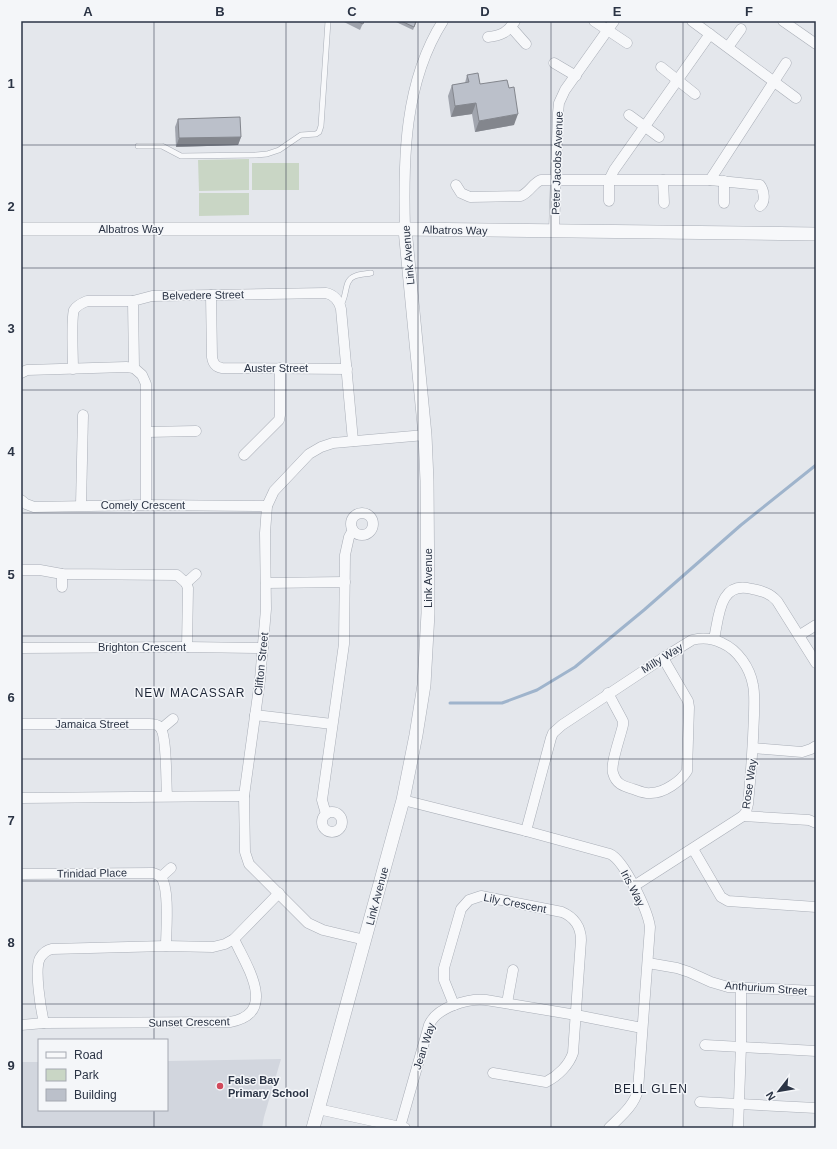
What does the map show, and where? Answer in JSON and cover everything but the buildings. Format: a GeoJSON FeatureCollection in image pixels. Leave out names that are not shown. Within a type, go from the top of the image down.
{"type":"FeatureCollection","features":[{"type":"Feature","properties":{"kind":"street","name":"Link Avenue"},"geometry":{"type":"LineString","coordinates":[[313,1128],[403,800],[422,699],[428,613],[427,481],[425,435],[405,229],[404,185],[407,134],[411,108],[424,61],[443,21]]}},
{"type":"Feature","properties":{"kind":"street"},"geometry":{"type":"LineString","coordinates":[[594,21],[627,43]]}},
{"type":"Feature","properties":{"kind":"street","name":"Peter Jacobs Avenue"},"geometry":{"type":"LineString","coordinates":[[554,231],[558,113],[562,96],[614,21]]}},
{"type":"Feature","properties":{"kind":"street"},"geometry":{"type":"LineString","coordinates":[[692,21],[796,98]]}},
{"type":"Feature","properties":{"kind":"street"},"geometry":{"type":"LineString","coordinates":[[783,21],[816,44]]}},
{"type":"Feature","properties":{"kind":"street"},"geometry":{"type":"LineString","coordinates":[[488,37],[505,33],[513,24],[526,44]]}},
{"type":"Feature","properties":{"kind":"street"},"geometry":{"type":"LineString","coordinates":[[728,47],[741,29]]}},
{"type":"Feature","properties":{"kind":"street"},"geometry":{"type":"LineString","coordinates":[[609,201],[609,180],[617,165],[710,34]]}},
{"type":"Feature","properties":{"kind":"street"},"geometry":{"type":"LineString","coordinates":[[554,63],[576,76]]}},
{"type":"Feature","properties":{"kind":"street"},"geometry":{"type":"LineString","coordinates":[[710,180],[786,63]]}},
{"type":"Feature","properties":{"kind":"street"},"geometry":{"type":"LineString","coordinates":[[662,67],[695,94]]}},
{"type":"Feature","properties":{"kind":"street"},"geometry":{"type":"LineString","coordinates":[[629,115],[659,137]]}},
{"type":"Feature","properties":{"kind":"street"},"geometry":{"type":"LineString","coordinates":[[456,185],[461,193],[470,197],[517,196],[528,192],[539,180],[710,180],[760,184],[763,189],[763,200],[762,205],[760,206]]}},
{"type":"Feature","properties":{"kind":"street"},"geometry":{"type":"LineString","coordinates":[[663,180],[664,203]]}},
{"type":"Feature","properties":{"kind":"street"},"geometry":{"type":"LineString","coordinates":[[724,181],[724,203]]}},
{"type":"Feature","properties":{"kind":"street","name":"Albatros Way"},"geometry":{"type":"LineString","coordinates":[[21,229],[405,229],[816,234]]}},
{"type":"Feature","properties":{"kind":"street","name":"Belvedere Street"},"geometry":{"type":"LineString","coordinates":[[73,368],[73,317],[76,308],[87,302],[133,301],[152,296],[326,293],[334,296],[340,306]]}},
{"type":"Feature","properties":{"kind":"street","name":"Auster Street"},"geometry":{"type":"LineString","coordinates":[[211,295],[212,357],[215,365],[222,368],[347,368]]}},
{"type":"Feature","properties":{"kind":"street"},"geometry":{"type":"LineString","coordinates":[[133,301],[134,368]]}},
{"type":"Feature","properties":{"kind":"street"},"geometry":{"type":"LineString","coordinates":[[340,306],[353,441]]}},
{"type":"Feature","properties":{"kind":"street"},"geometry":{"type":"LineString","coordinates":[[21,373],[27,370],[126,367],[134,368],[142,375],[146,384],[146,505]]}},
{"type":"Feature","properties":{"kind":"street"},"geometry":{"type":"LineString","coordinates":[[244,455],[279,420],[280,368]]}},
{"type":"Feature","properties":{"kind":"street"},"geometry":{"type":"LineString","coordinates":[[81,505],[83,415]]}},
{"type":"Feature","properties":{"kind":"street"},"geometry":{"type":"LineString","coordinates":[[146,432],[196,431]]}},
{"type":"Feature","properties":{"kind":"street","name":"Clifton Street"},"geometry":{"type":"LineString","coordinates":[[365,940],[324,930],[308,923],[256,871],[246,858],[244,796],[263,648],[266,608],[265,533],[267,506],[274,491],[314,450],[327,444],[425,435]]}},
{"type":"Feature","properties":{"kind":"street","name":"Comely Crescent"},"geometry":{"type":"LineString","coordinates":[[21,500],[34,507],[81,505],[267,506]]}},
{"type":"Feature","properties":{"kind":"street"},"geometry":{"type":"LineString","coordinates":[[326,814],[322,800],[344,644],[346,549],[349,537],[353,530]]}},
{"type":"Feature","properties":{"kind":"street"},"geometry":{"type":"LineString","coordinates":[[23,570],[40,570],[62,574],[172,574],[181,578],[186,583],[188,595],[186,647]]}},
{"type":"Feature","properties":{"kind":"street"},"geometry":{"type":"LineString","coordinates":[[62,574],[62,587]]}},
{"type":"Feature","properties":{"kind":"street"},"geometry":{"type":"LineString","coordinates":[[186,583],[196,574]]}},
{"type":"Feature","properties":{"kind":"street"},"geometry":{"type":"LineString","coordinates":[[266,583],[345,582]]}},
{"type":"Feature","properties":{"kind":"street"},"geometry":{"type":"LineString","coordinates":[[714,639],[723,599],[729,592],[741,587],[747,587],[773,597],[800,635],[816,663]]}},
{"type":"Feature","properties":{"kind":"street"},"geometry":{"type":"LineString","coordinates":[[800,635],[816,625]]}},
{"type":"Feature","properties":{"kind":"street","name":"Milly Way"},"geometry":{"type":"LineString","coordinates":[[526,831],[553,734],[562,724],[692,640],[705,638],[714,639]]}},
{"type":"Feature","properties":{"kind":"street","name":"Rose Way"},"geometry":{"type":"LineString","coordinates":[[634,886],[743,816],[746,812],[753,748],[754,686],[746,666],[732,648],[714,639]]}},
{"type":"Feature","properties":{"kind":"street","name":"Brighton Crescent"},"geometry":{"type":"LineString","coordinates":[[21,648],[263,648]]}},
{"type":"Feature","properties":{"kind":"street"},"geometry":{"type":"LineString","coordinates":[[608,693],[623,721],[612,765],[613,774],[616,781],[622,786],[652,794],[664,790],[684,775],[686,771],[689,707],[688,701],[663,658]]}},
{"type":"Feature","properties":{"kind":"street"},"geometry":{"type":"LineString","coordinates":[[255,715],[332,724]]}},
{"type":"Feature","properties":{"kind":"street"},"geometry":{"type":"LineString","coordinates":[[167,796],[165,746],[161,729],[173,719]]}},
{"type":"Feature","properties":{"kind":"street","name":"Jamaica Street"},"geometry":{"type":"LineString","coordinates":[[21,724],[148,724],[158,726],[161,729]]}},
{"type":"Feature","properties":{"kind":"street"},"geometry":{"type":"LineString","coordinates":[[753,748],[802,752],[816,746]]}},
{"type":"Feature","properties":{"kind":"street"},"geometry":{"type":"LineString","coordinates":[[21,798],[244,796]]}},
{"type":"Feature","properties":{"kind":"street","name":"Iris Way"},"geometry":{"type":"LineString","coordinates":[[403,800],[526,831],[614,856],[619,861],[634,886],[649,920],[650,927],[638,1090],[636,1098],[628,1110],[609,1128]]}},
{"type":"Feature","properties":{"kind":"street"},"geometry":{"type":"LineString","coordinates":[[743,816],[809,820],[816,823]]}},
{"type":"Feature","properties":{"kind":"street"},"geometry":{"type":"LineString","coordinates":[[693,849],[722,897],[728,901],[816,907]]}},
{"type":"Feature","properties":{"kind":"street"},"geometry":{"type":"LineString","coordinates":[[166,946],[166,894],[161,877],[171,868]]}},
{"type":"Feature","properties":{"kind":"street","name":"Trinidad Place"},"geometry":{"type":"LineString","coordinates":[[21,874],[153,873],[161,877]]}},
{"type":"Feature","properties":{"kind":"street"},"geometry":{"type":"LineString","coordinates":[[44,1023],[39,1003],[38,962],[41,955],[47,951],[52,949],[166,946],[213,947],[225,944],[234,939],[278,893]]}},
{"type":"Feature","properties":{"kind":"street","name":"Lily Crescent"},"geometry":{"type":"LineString","coordinates":[[454,1005],[444,980],[444,968],[461,909],[469,900],[481,896],[562,912],[567,914],[575,921],[580,930],[581,940],[574,1053],[562,1070],[551,1080],[546,1082],[493,1073]]}},
{"type":"Feature","properties":{"kind":"street","name":"Sunset Crescent"},"geometry":{"type":"LineString","coordinates":[[21,1025],[44,1023],[230,1022],[241,1019],[248,1015],[253,1009],[256,1003],[257,993],[255,983],[234,939]]}},
{"type":"Feature","properties":{"kind":"street","name":"Anthurium Street"},"geometry":{"type":"LineString","coordinates":[[648,963],[677,968],[721,986],[816,991]]}},
{"type":"Feature","properties":{"kind":"street"},"geometry":{"type":"LineString","coordinates":[[507,1003],[513,970]]}},
{"type":"Feature","properties":{"kind":"street"},"geometry":{"type":"LineString","coordinates":[[738,1128],[741,1046],[741,988]]}},
{"type":"Feature","properties":{"kind":"street","name":"Jean Way"},"geometry":{"type":"LineString","coordinates":[[403,1127],[431,1020],[454,1005],[471,999],[478,999],[576,1015],[642,1028]]}},
{"type":"Feature","properties":{"kind":"street"},"geometry":{"type":"LineString","coordinates":[[705,1045],[816,1051]]}},
{"type":"Feature","properties":{"kind":"street"},"geometry":{"type":"LineString","coordinates":[[700,1102],[816,1108]]}},
{"type":"Feature","properties":{"kind":"street"},"geometry":{"type":"LineString","coordinates":[[318,1109],[403,1127]]}},
{"type":"Feature","properties":{"kind":"lane"},"geometry":{"type":"LineString","coordinates":[[138,146],[162,146],[181,156],[256,155],[267,154],[279,150],[301,135],[316,134],[319,132],[321,126],[328,21]]}},
{"type":"Feature","properties":{"kind":"lane"},"geometry":{"type":"LineString","coordinates":[[340,306],[344,301],[350,280],[356,275],[371,273]]}},
{"type":"Feature","properties":{"kind":"shaded area","name":"False Bay Primary School"},"geometry":{"type":"Polygon","coordinates":[[[281,1059],[262,1128],[21,1128],[21,1062],[38,1062],[38,1111],[168,1111],[168,1061],[281,1059]]]}},
{"type":"Feature","properties":{"kind":"green space"},"geometry":{"type":"Polygon","coordinates":[[[249,159],[249,190],[199,191],[198,160],[249,159]]]}},
{"type":"Feature","properties":{"kind":"green space"},"geometry":{"type":"Polygon","coordinates":[[[252,163],[299,163],[299,190],[252,190],[252,163]]]}},
{"type":"Feature","properties":{"kind":"green space"},"geometry":{"type":"Polygon","coordinates":[[[199,193],[249,193],[249,215],[199,216],[199,193]]]}},
{"type":"Feature","properties":{"kind":"waterway"},"geometry":{"type":"LineString","coordinates":[[450,703],[502,703],[537,690],[575,667],[644,610],[741,525],[816,465]]}},
{"type":"Feature","properties":{"kind":"place","name":"False Bay Primary School"},"geometry":{"type":"Point","coordinates":[220,1086]}},
{"type":"Feature","properties":{"kind":"district","name":"NEW MACASSAR"},"geometry":{"type":"Point","coordinates":[190,693]}},
{"type":"Feature","properties":{"kind":"district","name":"BELL GLEN"},"geometry":{"type":"Point","coordinates":[651,1089]}}]}
